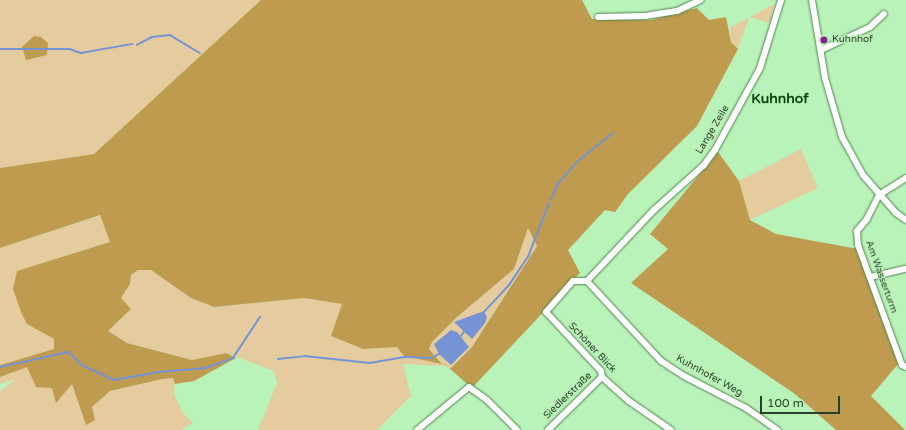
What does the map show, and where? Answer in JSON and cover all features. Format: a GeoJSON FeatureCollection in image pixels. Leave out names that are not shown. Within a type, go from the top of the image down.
{"type":"FeatureCollection","features":[{"type":"Feature","properties":{"kind":"street"},"geometry":{"type":"LineString","coordinates":[[598,17],[645,16],[677,11],[701,0]]}},
{"type":"Feature","properties":{"kind":"street","name":"Lange Zeile"},"geometry":{"type":"LineString","coordinates":[[587,281],[654,210],[704,164],[715,150],[760,68],[780,0]]}},
{"type":"Feature","properties":{"kind":"street"},"geometry":{"type":"LineString","coordinates":[[812,0],[825,78],[842,137],[863,175],[879,195],[906,220]]}},
{"type":"Feature","properties":{"kind":"street"},"geometry":{"type":"LineString","coordinates":[[821,50],[870,27],[884,14]]}},
{"type":"Feature","properties":{"kind":"street"},"geometry":{"type":"LineString","coordinates":[[879,195],[906,178]]}},
{"type":"Feature","properties":{"kind":"street","name":"Am Wasserturm"},"geometry":{"type":"LineString","coordinates":[[879,195],[867,219],[857,231],[858,245],[902,365],[906,367]]}},
{"type":"Feature","properties":{"kind":"street"},"geometry":{"type":"LineString","coordinates":[[870,277],[906,269]]}},
{"type":"Feature","properties":{"kind":"street","name":"Schöner Blick"},"geometry":{"type":"LineString","coordinates":[[587,281],[573,281],[546,312],[601,371],[602,377],[629,402],[671,430]]}},
{"type":"Feature","properties":{"kind":"street","name":"Kuhnhofer Weg"},"geometry":{"type":"LineString","coordinates":[[587,281],[661,361],[684,376],[746,408],[778,430]]}},
{"type":"Feature","properties":{"kind":"street","name":"Siedlerstraße"},"geometry":{"type":"LineString","coordinates":[[548,430],[602,377]]}},
{"type":"Feature","properties":{"kind":"street"},"geometry":{"type":"LineString","coordinates":[[417,430],[469,387],[487,400],[517,430]]}},
{"type":"Feature","properties":{"kind":"shaded area"},"geometry":{"type":"Polygon","coordinates":[[[0,0],[261,0],[94,154],[0,168],[0,0]]]}},
{"type":"Feature","properties":{"kind":"shaded area"},"geometry":{"type":"Polygon","coordinates":[[[261,0],[582,0],[592,19],[651,20],[697,8],[709,20],[726,17],[731,42],[738,49],[697,126],[628,194],[615,212],[605,210],[568,250],[580,273],[472,388],[450,369],[472,347],[537,246],[528,228],[514,269],[458,316],[432,342],[429,349],[442,364],[404,356],[397,347],[363,349],[331,336],[342,304],[304,298],[214,307],[191,298],[151,270],[138,270],[131,275],[130,284],[121,298],[131,309],[108,331],[127,343],[192,360],[226,353],[236,358],[194,381],[175,384],[173,378],[162,379],[110,391],[92,407],[95,420],[86,425],[72,384],[56,403],[52,388],[36,387],[27,367],[0,377],[0,365],[54,349],[54,339],[27,324],[21,312],[13,289],[17,271],[110,242],[100,215],[0,248],[0,168],[94,154],[261,0]]]}},
{"type":"Feature","properties":{"kind":"shaded area"},"geometry":{"type":"Polygon","coordinates":[[[774,4],[770,23],[750,17],[774,4]]]}},
{"type":"Feature","properties":{"kind":"shaded area"},"geometry":{"type":"Polygon","coordinates":[[[749,18],[738,49],[731,42],[730,28],[749,18]]]}},
{"type":"Feature","properties":{"kind":"shaded area"},"geometry":{"type":"Polygon","coordinates":[[[34,36],[41,37],[48,43],[47,55],[26,60],[22,47],[34,36]]]}},
{"type":"Feature","properties":{"kind":"shaded area"},"geometry":{"type":"Polygon","coordinates":[[[801,149],[818,188],[750,220],[739,181],[801,149]]]}},
{"type":"Feature","properties":{"kind":"shaded area"},"geometry":{"type":"Polygon","coordinates":[[[718,152],[739,181],[750,220],[776,234],[858,249],[899,363],[871,396],[905,430],[836,430],[795,394],[631,283],[668,249],[650,234],[718,152]]]}},
{"type":"Feature","properties":{"kind":"shaded area"},"geometry":{"type":"Polygon","coordinates":[[[101,215],[110,242],[17,271],[27,324],[54,339],[54,349],[0,365],[0,248],[101,215]]]}},
{"type":"Feature","properties":{"kind":"shaded area"},"geometry":{"type":"Polygon","coordinates":[[[528,227],[537,246],[472,347],[450,369],[445,366],[403,364],[411,396],[377,430],[258,430],[277,383],[274,371],[226,353],[192,360],[127,343],[108,331],[131,309],[121,298],[130,284],[131,275],[138,270],[151,270],[191,298],[214,307],[304,298],[342,304],[331,336],[363,349],[397,347],[442,363],[429,349],[432,342],[458,316],[528,227]],[[451,330],[434,344],[449,364],[455,362],[469,347],[457,332],[451,330]]]}},
{"type":"Feature","properties":{"kind":"shaded area"},"geometry":{"type":"Polygon","coordinates":[[[27,366],[36,387],[72,383],[86,425],[92,407],[110,391],[162,379],[174,378],[175,396],[183,413],[193,423],[181,430],[0,430],[0,391],[16,379],[0,384],[0,377],[27,366]]]}},
{"type":"Feature","properties":{"kind":"water"},"geometry":{"type":"Polygon","coordinates":[[[484,311],[487,317],[485,323],[472,339],[454,322],[484,311]]]}},
{"type":"Feature","properties":{"kind":"water"},"geometry":{"type":"Polygon","coordinates":[[[451,330],[457,332],[469,347],[451,365],[439,354],[434,344],[451,330]]]}},
{"type":"Feature","properties":{"kind":"waterway"},"geometry":{"type":"LineString","coordinates":[[137,45],[152,37],[170,35],[200,53]]}},
{"type":"Feature","properties":{"kind":"waterway"},"geometry":{"type":"LineString","coordinates":[[0,49],[70,49],[81,53],[132,44]]}},
{"type":"Feature","properties":{"kind":"waterway"},"geometry":{"type":"LineString","coordinates":[[551,199],[558,184],[577,162],[613,133]]}},
{"type":"Feature","properties":{"kind":"waterway"},"geometry":{"type":"LineString","coordinates":[[484,312],[509,285],[528,257],[549,203]]}},
{"type":"Feature","properties":{"kind":"waterway"},"geometry":{"type":"LineString","coordinates":[[0,367],[69,352],[82,365],[114,380],[160,372],[206,368],[233,358],[260,317]]}},
{"type":"Feature","properties":{"kind":"waterway"},"geometry":{"type":"LineString","coordinates":[[460,337],[464,332]]}},
{"type":"Feature","properties":{"kind":"waterway"},"geometry":{"type":"LineString","coordinates":[[434,357],[439,354]]}},
{"type":"Feature","properties":{"kind":"waterway"},"geometry":{"type":"LineString","coordinates":[[278,359],[305,356],[370,363],[405,357],[432,358]]}},
{"type":"Feature","properties":{"kind":"place","name":"Kuhnhof"},"geometry":{"type":"Point","coordinates":[824,40]}},
{"type":"Feature","properties":{"kind":"district","name":"Kuhnhof"},"geometry":{"type":"Point","coordinates":[780,99]}}]}
